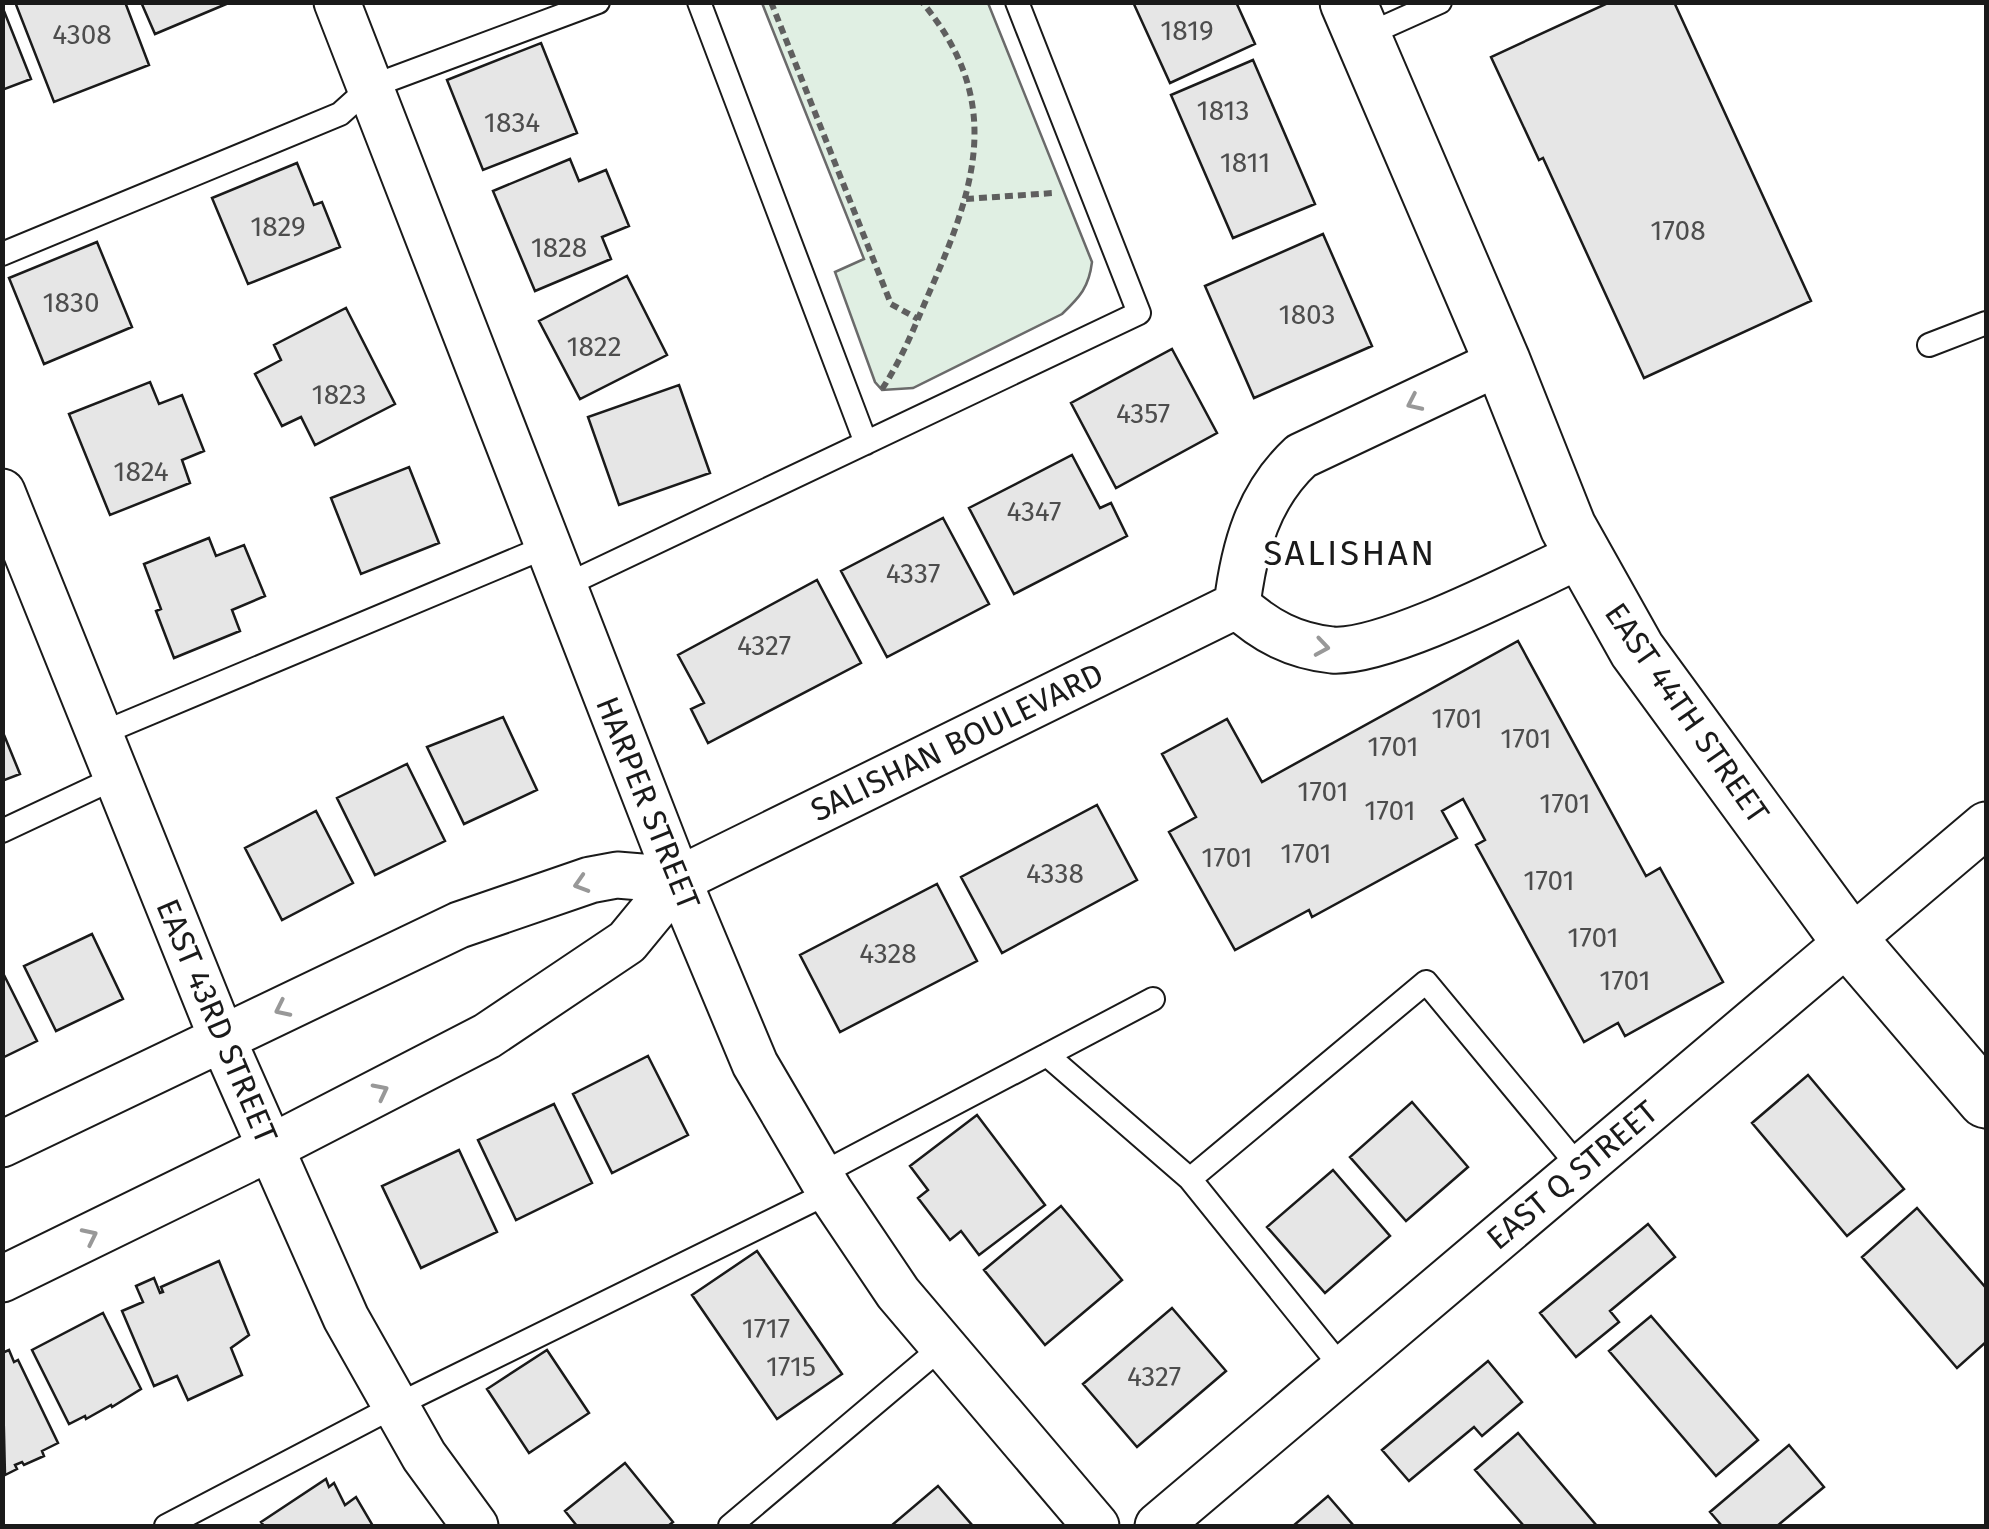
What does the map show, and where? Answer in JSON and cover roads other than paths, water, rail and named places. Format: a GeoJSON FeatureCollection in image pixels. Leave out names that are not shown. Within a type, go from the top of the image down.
{"type":"FeatureCollection","features":[{"type":"Feature","properties":{"kind":"street","name":"HARPER STREET"},"geometry":{"type":"LineString","coordinates":[[337,2],[678,880],[755,1064],[824,1184],[898,1292],[1096,1526]]}},
{"type":"Feature","properties":{"kind":"street","name":"EAST 44TH STREET"},"geometry":{"type":"LineString","coordinates":[[1355,20],[1502,362],[1568,527],[1637,650],[1850,940],[1986,1100]]}},
{"type":"Feature","properties":{"kind":"street"},"geometry":{"type":"LineString","coordinates":[[1502,362],[1318,447],[1293,464],[1266,498],[1255,522],[1243,558],[1237,605],[1258,624],[1287,641],[1336,650],[1404,634],[1583,554]]}},
{"type":"Feature","properties":{"kind":"street","name":"EAST 43RD STREET"},"geometry":{"type":"LineString","coordinates":[[2,492],[222,1038],[346,1318],[424,1456],[475,1526]]}},
{"type":"Feature","properties":{"kind":"street","name":"SALISHAN BOULEVARD"},"geometry":{"type":"LineString","coordinates":[[2,1279],[487,1036],[627,942],[678,880],[1237,605]]}},
{"type":"Feature","properties":{"kind":"street","name":"EAST Q STREET"},"geometry":{"type":"LineString","coordinates":[[1158,1526],[1986,826]]}},
{"type":"Feature","properties":{"kind":"street"},"geometry":{"type":"LineString","coordinates":[[2,1144],[459,925],[590,880],[616,875],[678,880]]}},
{"type":"Feature","properties":{"kind":"lane"},"geometry":{"type":"LineString","coordinates":[[2,254],[340,114],[370,87],[598,2]]}},
{"type":"Feature","properties":{"kind":"lane"},"geometry":{"type":"LineString","coordinates":[[698,2],[866,442]]}},
{"type":"Feature","properties":{"kind":"lane"},"geometry":{"type":"LineString","coordinates":[[100,734],[556,566],[866,442],[1139,313],[1017,2]]}},
{"type":"Feature","properties":{"kind":"lane"},"geometry":{"type":"LineString","coordinates":[[1355,20],[1440,2]]}},
{"type":"Feature","properties":{"kind":"lane"},"geometry":{"type":"LineString","coordinates":[[1929,345],[1986,323]]}},
{"type":"Feature","properties":{"kind":"lane"},"geometry":{"type":"LineString","coordinates":[[2,830],[117,777]]}},
{"type":"Feature","properties":{"kind":"lane"},"geometry":{"type":"LineString","coordinates":[[1190,1180],[1426,982],[1580,1168]]}},
{"type":"Feature","properties":{"kind":"lane"},"geometry":{"type":"LineString","coordinates":[[166,1526],[824,1184],[1047,1055],[1153,1000]]}},
{"type":"Feature","properties":{"kind":"lane"},"geometry":{"type":"LineString","coordinates":[[1047,1055],[1190,1180],[1344,1369]]}},
{"type":"Feature","properties":{"kind":"lane"},"geometry":{"type":"LineString","coordinates":[[730,1526],[942,1346]]}},
{"type":"Feature","properties":{"kind":"district","name":"SALISHAN"},"geometry":{"type":"Point","coordinates":[1350,553]}}]}
